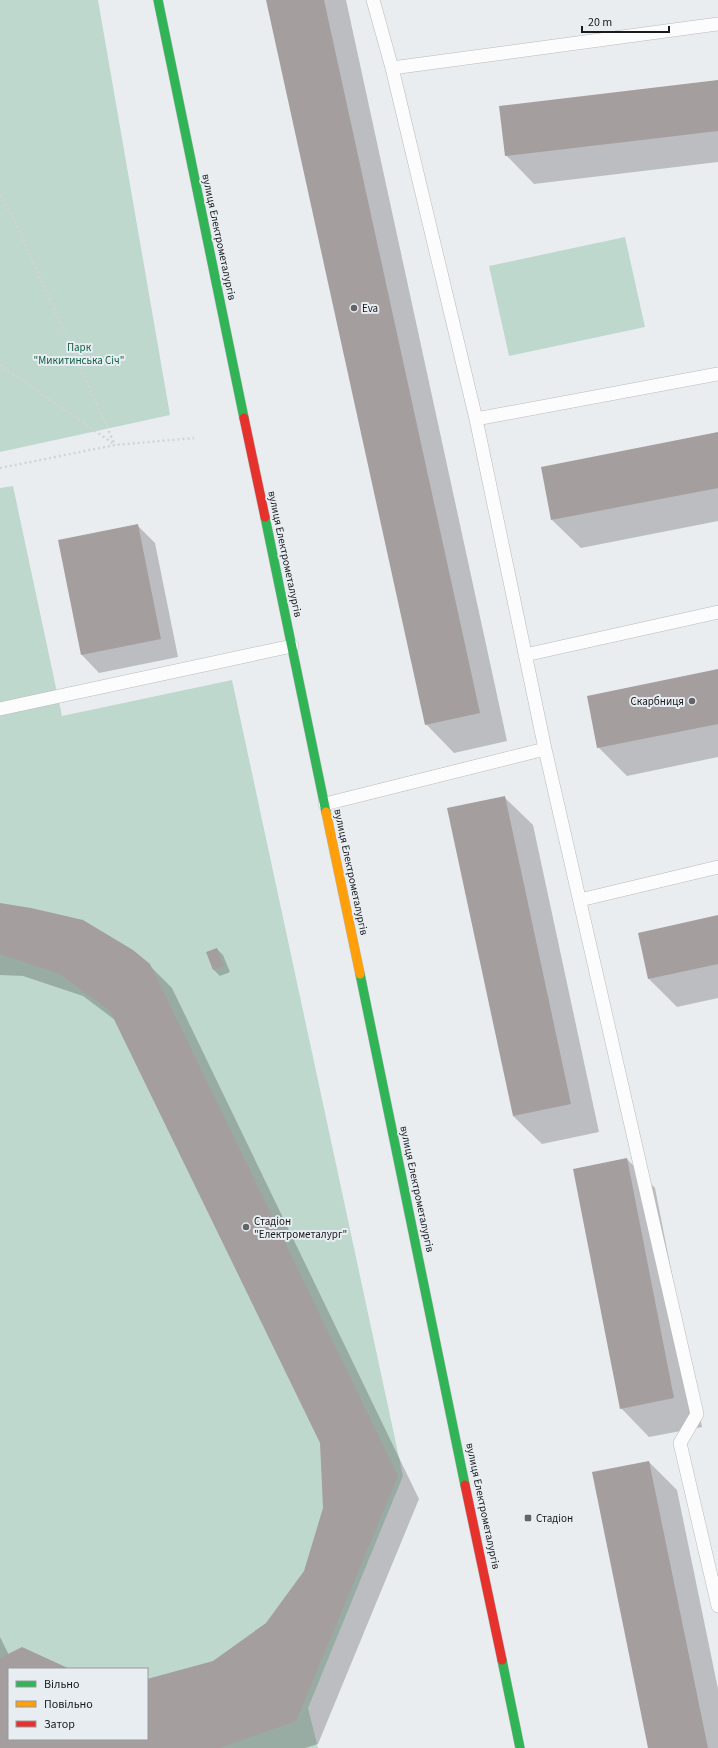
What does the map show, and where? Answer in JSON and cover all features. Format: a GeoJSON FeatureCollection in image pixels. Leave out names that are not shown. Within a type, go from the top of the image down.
{"type":"FeatureCollection","features":[{"type":"Feature","properties":{"kind":"main road","name":"вулиця Електрометалургів"},"geometry":{"type":"LineString","coordinates":[[158,0],[520,1748]]}},
{"type":"Feature","properties":{"kind":"lane"},"geometry":{"type":"LineString","coordinates":[[374,0],[392,68],[476,419],[545,749],[697,1414],[680,1443],[718,1606]]}},
{"type":"Feature","properties":{"kind":"lane"},"geometry":{"type":"LineString","coordinates":[[392,68],[718,24]]}},
{"type":"Feature","properties":{"kind":"lane"},"geometry":{"type":"LineString","coordinates":[[476,419],[718,374]]}},
{"type":"Feature","properties":{"kind":"lane"},"geometry":{"type":"LineString","coordinates":[[525,655],[718,612]]}},
{"type":"Feature","properties":{"kind":"lane"},"geometry":{"type":"LineString","coordinates":[[0,709],[292,646]]}},
{"type":"Feature","properties":{"kind":"lane"},"geometry":{"type":"LineString","coordinates":[[325,804],[545,749]]}},
{"type":"Feature","properties":{"kind":"lane"},"geometry":{"type":"LineString","coordinates":[[580,900],[718,867]]}},
{"type":"Feature","properties":{"kind":"path"},"geometry":{"type":"LineString","coordinates":[[0,195],[19,230],[115,445]]}},
{"type":"Feature","properties":{"kind":"path"},"geometry":{"type":"LineString","coordinates":[[0,365],[115,445]]}},
{"type":"Feature","properties":{"kind":"path"},"geometry":{"type":"LineString","coordinates":[[0,468],[115,445],[194,438]]}},
{"type":"Feature","properties":{"kind":"green space","name":"Парк \"Микитинська Січ\""},"geometry":{"type":"Polygon","coordinates":[[[0,0],[98,0],[170,415],[0,452],[0,0]]]}},
{"type":"Feature","properties":{"kind":"green space"},"geometry":{"type":"Polygon","coordinates":[[[625,237],[645,327],[509,356],[489,266],[625,237]]]}},
{"type":"Feature","properties":{"kind":"green space"},"geometry":{"type":"Polygon","coordinates":[[[13,486],[62,716],[232,680],[403,1476],[308,1708],[318,1748],[0,1748],[0,488],[13,486]]]}},
{"type":"Feature","properties":{"kind":"building"},"geometry":{"type":"Polygon","coordinates":[[[266,0],[324,0],[480,713],[425,725],[266,0]]]}},
{"type":"Feature","properties":{"kind":"building"},"geometry":{"type":"Polygon","coordinates":[[[718,80],[718,131],[505,156],[499,106],[718,80]]]}},
{"type":"Feature","properties":{"kind":"building"},"geometry":{"type":"Polygon","coordinates":[[[718,432],[718,488],[551,520],[541,467],[718,432]]]}},
{"type":"Feature","properties":{"kind":"building"},"geometry":{"type":"Polygon","coordinates":[[[138,524],[161,639],[81,655],[58,540],[138,524]]]}},
{"type":"Feature","properties":{"kind":"building"},"geometry":{"type":"Polygon","coordinates":[[[718,669],[718,724],[597,748],[587,696],[718,669]]]}},
{"type":"Feature","properties":{"kind":"building"},"geometry":{"type":"Polygon","coordinates":[[[505,796],[571,1104],[513,1116],[447,808],[505,796]]]}},
{"type":"Feature","properties":{"kind":"building","name":"Стадіон \"Електрометалург\""},"geometry":{"type":"Polygon","coordinates":[[[0,903],[31,908],[83,920],[133,950],[150,964],[398,1476],[296,1721],[219,1748],[0,1748],[0,1658],[22,1647],[68,1668],[8,1668],[8,1740],[148,1740],[148,1679],[213,1661],[266,1623],[304,1571],[323,1508],[320,1443],[110,1011],[60,974],[0,954],[0,903]]]}},
{"type":"Feature","properties":{"kind":"building"},"geometry":{"type":"Polygon","coordinates":[[[718,915],[718,964],[648,979],[638,933],[718,915]]]}},
{"type":"Feature","properties":{"kind":"building"},"geometry":{"type":"Polygon","coordinates":[[[217,948],[224,966],[213,970],[206,952],[217,948]]]}},
{"type":"Feature","properties":{"kind":"building"},"geometry":{"type":"Polygon","coordinates":[[[627,1158],[674,1398],[620,1409],[573,1169],[627,1158]]]}},
{"type":"Feature","properties":{"kind":"building"},"geometry":{"type":"Polygon","coordinates":[[[649,1461],[708,1748],[648,1748],[592,1472],[649,1461]]]}},
{"type":"Feature","properties":{"kind":"traffic: fast"},"geometry":{"type":"LineString","coordinates":[[158,0],[244,418]]}},
{"type":"Feature","properties":{"kind":"traffic: fast"},"geometry":{"type":"LineString","coordinates":[[265,517],[326,812]]}},
{"type":"Feature","properties":{"kind":"traffic: fast"},"geometry":{"type":"LineString","coordinates":[[360,974],[465,1485]]}},
{"type":"Feature","properties":{"kind":"traffic: fast"},"geometry":{"type":"LineString","coordinates":[[502,1660],[520,1748]]}},
{"type":"Feature","properties":{"kind":"traffic: slow"},"geometry":{"type":"LineString","coordinates":[[326,812],[360,974]]}},
{"type":"Feature","properties":{"kind":"traffic: jam"},"geometry":{"type":"LineString","coordinates":[[244,418],[265,517]]}},
{"type":"Feature","properties":{"kind":"traffic: jam"},"geometry":{"type":"LineString","coordinates":[[465,1485],[502,1660]]}},
{"type":"Feature","properties":{"kind":"place","name":"Eva"},"geometry":{"type":"Point","coordinates":[354,308]}},
{"type":"Feature","properties":{"kind":"place","name":"Скарбниця"},"geometry":{"type":"Point","coordinates":[692,701]}},
{"type":"Feature","properties":{"kind":"place","name":"Стадіон \"Електрометалург\""},"geometry":{"type":"Point","coordinates":[246,1227]}},
{"type":"Feature","properties":{"kind":"place","name":"Стадіон"},"geometry":{"type":"Point","coordinates":[528,1518]}}]}
